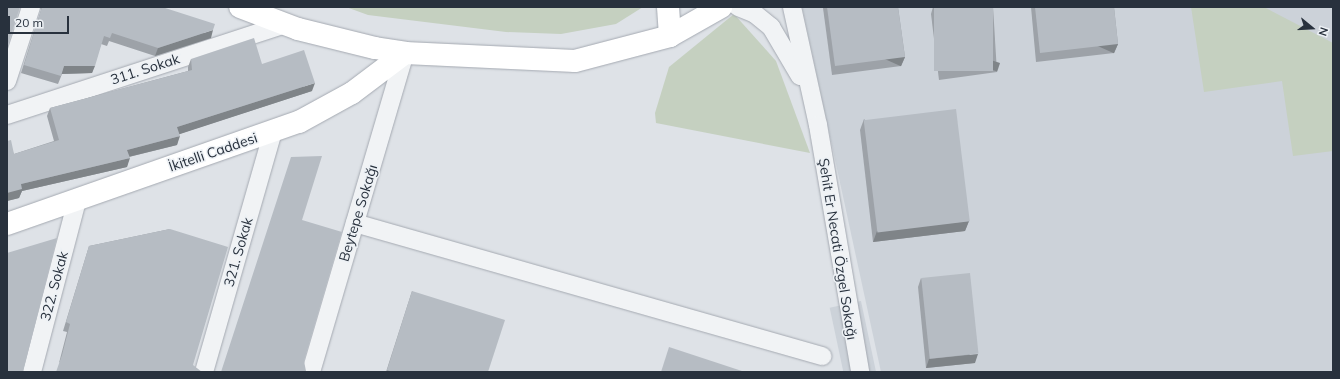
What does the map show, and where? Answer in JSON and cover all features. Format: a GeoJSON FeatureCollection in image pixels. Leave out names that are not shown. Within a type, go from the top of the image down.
{"type":"FeatureCollection","features":[{"type":"Feature","properties":{"kind":"main road"},"geometry":{"type":"LineString","coordinates":[[240,7],[283,24],[405,53],[575,61],[670,36],[721,7]]}},
{"type":"Feature","properties":{"kind":"main road"},"geometry":{"type":"LineString","coordinates":[[668,7],[670,36]]}},
{"type":"Feature","properties":{"kind":"main road","name":"İkitelli Caddesi"},"geometry":{"type":"LineString","coordinates":[[7,224],[299,122],[352,93],[405,53]]}},
{"type":"Feature","properties":{"kind":"street"},"geometry":{"type":"LineString","coordinates":[[7,81],[31,7]]}},
{"type":"Feature","properties":{"kind":"street"},"geometry":{"type":"LineString","coordinates":[[738,7],[755,14],[771,27],[786,46],[818,125]]}},
{"type":"Feature","properties":{"kind":"street"},"geometry":{"type":"LineString","coordinates":[[792,7],[818,125]]}},
{"type":"Feature","properties":{"kind":"street","name":"311. Sokak"},"geometry":{"type":"LineString","coordinates":[[7,115],[283,24]]}},
{"type":"Feature","properties":{"kind":"street","name":"Beytepe Sokağı"},"geometry":{"type":"LineString","coordinates":[[311,372],[405,53]]}},
{"type":"Feature","properties":{"kind":"street","name":"Şehit Er Necati Özgel Sokağı"},"geometry":{"type":"LineString","coordinates":[[818,125],[860,372]]}},
{"type":"Feature","properties":{"kind":"street","name":"321. Sokak"},"geometry":{"type":"LineString","coordinates":[[204,372],[273,131]]}},
{"type":"Feature","properties":{"kind":"street","name":"322. Sokak"},"geometry":{"type":"LineString","coordinates":[[32,372],[77,200]]}},
{"type":"Feature","properties":{"kind":"street"},"geometry":{"type":"LineString","coordinates":[[355,223],[822,356]]}},
{"type":"Feature","properties":{"kind":"shaded area"},"geometry":{"type":"Polygon","coordinates":[[[802,7],[1333,7],[1333,372],[881,372],[802,7]]]}},
{"type":"Feature","properties":{"kind":"shaded area"},"geometry":{"type":"Polygon","coordinates":[[[861,301],[876,372],[843,372],[830,308],[861,301]]]}},
{"type":"Feature","properties":{"kind":"green space"},"geometry":{"type":"Polygon","coordinates":[[[346,7],[643,7],[616,24],[561,34],[506,32],[368,15],[346,7]]]}},
{"type":"Feature","properties":{"kind":"green space"},"geometry":{"type":"Polygon","coordinates":[[[1191,7],[1264,7],[1333,43],[1333,151],[1293,156],[1282,81],[1204,92],[1191,7]]]}},
{"type":"Feature","properties":{"kind":"green space"},"geometry":{"type":"Polygon","coordinates":[[[734,14],[776,61],[810,153],[656,123],[655,113],[669,67],[734,14]]]}},
{"type":"Feature","properties":{"kind":"building"},"geometry":{"type":"Polygon","coordinates":[[[7,7],[20,7],[7,48],[7,7]]]}},
{"type":"Feature","properties":{"kind":"building"},"geometry":{"type":"Polygon","coordinates":[[[42,7],[162,7],[215,24],[213,30],[158,48],[112,33],[110,38],[104,36],[95,66],[64,66],[61,76],[24,65],[42,7]]]}},
{"type":"Feature","properties":{"kind":"building"},"geometry":{"type":"Polygon","coordinates":[[[827,7],[898,7],[905,57],[835,66],[827,7]]]}},
{"type":"Feature","properties":{"kind":"building"},"geometry":{"type":"Polygon","coordinates":[[[934,7],[993,7],[993,71],[934,71],[934,7]]]}},
{"type":"Feature","properties":{"kind":"building"},"geometry":{"type":"Polygon","coordinates":[[[1035,7],[1114,7],[1118,44],[1040,53],[1035,7]]]}},
{"type":"Feature","properties":{"kind":"building"},"geometry":{"type":"Polygon","coordinates":[[[254,38],[262,64],[304,50],[315,83],[177,127],[180,136],[127,150],[130,158],[21,184],[22,189],[7,193],[7,141],[11,140],[14,154],[59,140],[50,108],[192,70],[191,59],[254,38]]]}},
{"type":"Feature","properties":{"kind":"building"},"geometry":{"type":"Polygon","coordinates":[[[956,109],[970,221],[877,232],[864,120],[956,109]]]}},
{"type":"Feature","properties":{"kind":"building"},"geometry":{"type":"Polygon","coordinates":[[[322,156],[302,220],[342,232],[304,361],[306,372],[221,372],[291,157],[322,156]]]}},
{"type":"Feature","properties":{"kind":"building"},"geometry":{"type":"Polygon","coordinates":[[[170,229],[228,247],[193,365],[202,372],[56,372],[70,324],[66,322],[89,246],[170,229]]]}},
{"type":"Feature","properties":{"kind":"building"},"geometry":{"type":"Polygon","coordinates":[[[57,238],[23,372],[7,372],[7,253],[57,238]]]}},
{"type":"Feature","properties":{"kind":"building"},"geometry":{"type":"Polygon","coordinates":[[[970,273],[978,354],[930,359],[921,278],[970,273]]]}},
{"type":"Feature","properties":{"kind":"building"},"geometry":{"type":"Polygon","coordinates":[[[412,291],[505,320],[488,372],[393,372],[387,370],[412,291]]]}},
{"type":"Feature","properties":{"kind":"building"},"geometry":{"type":"Polygon","coordinates":[[[669,347],[745,372],[661,372],[669,347]]]}}]}
